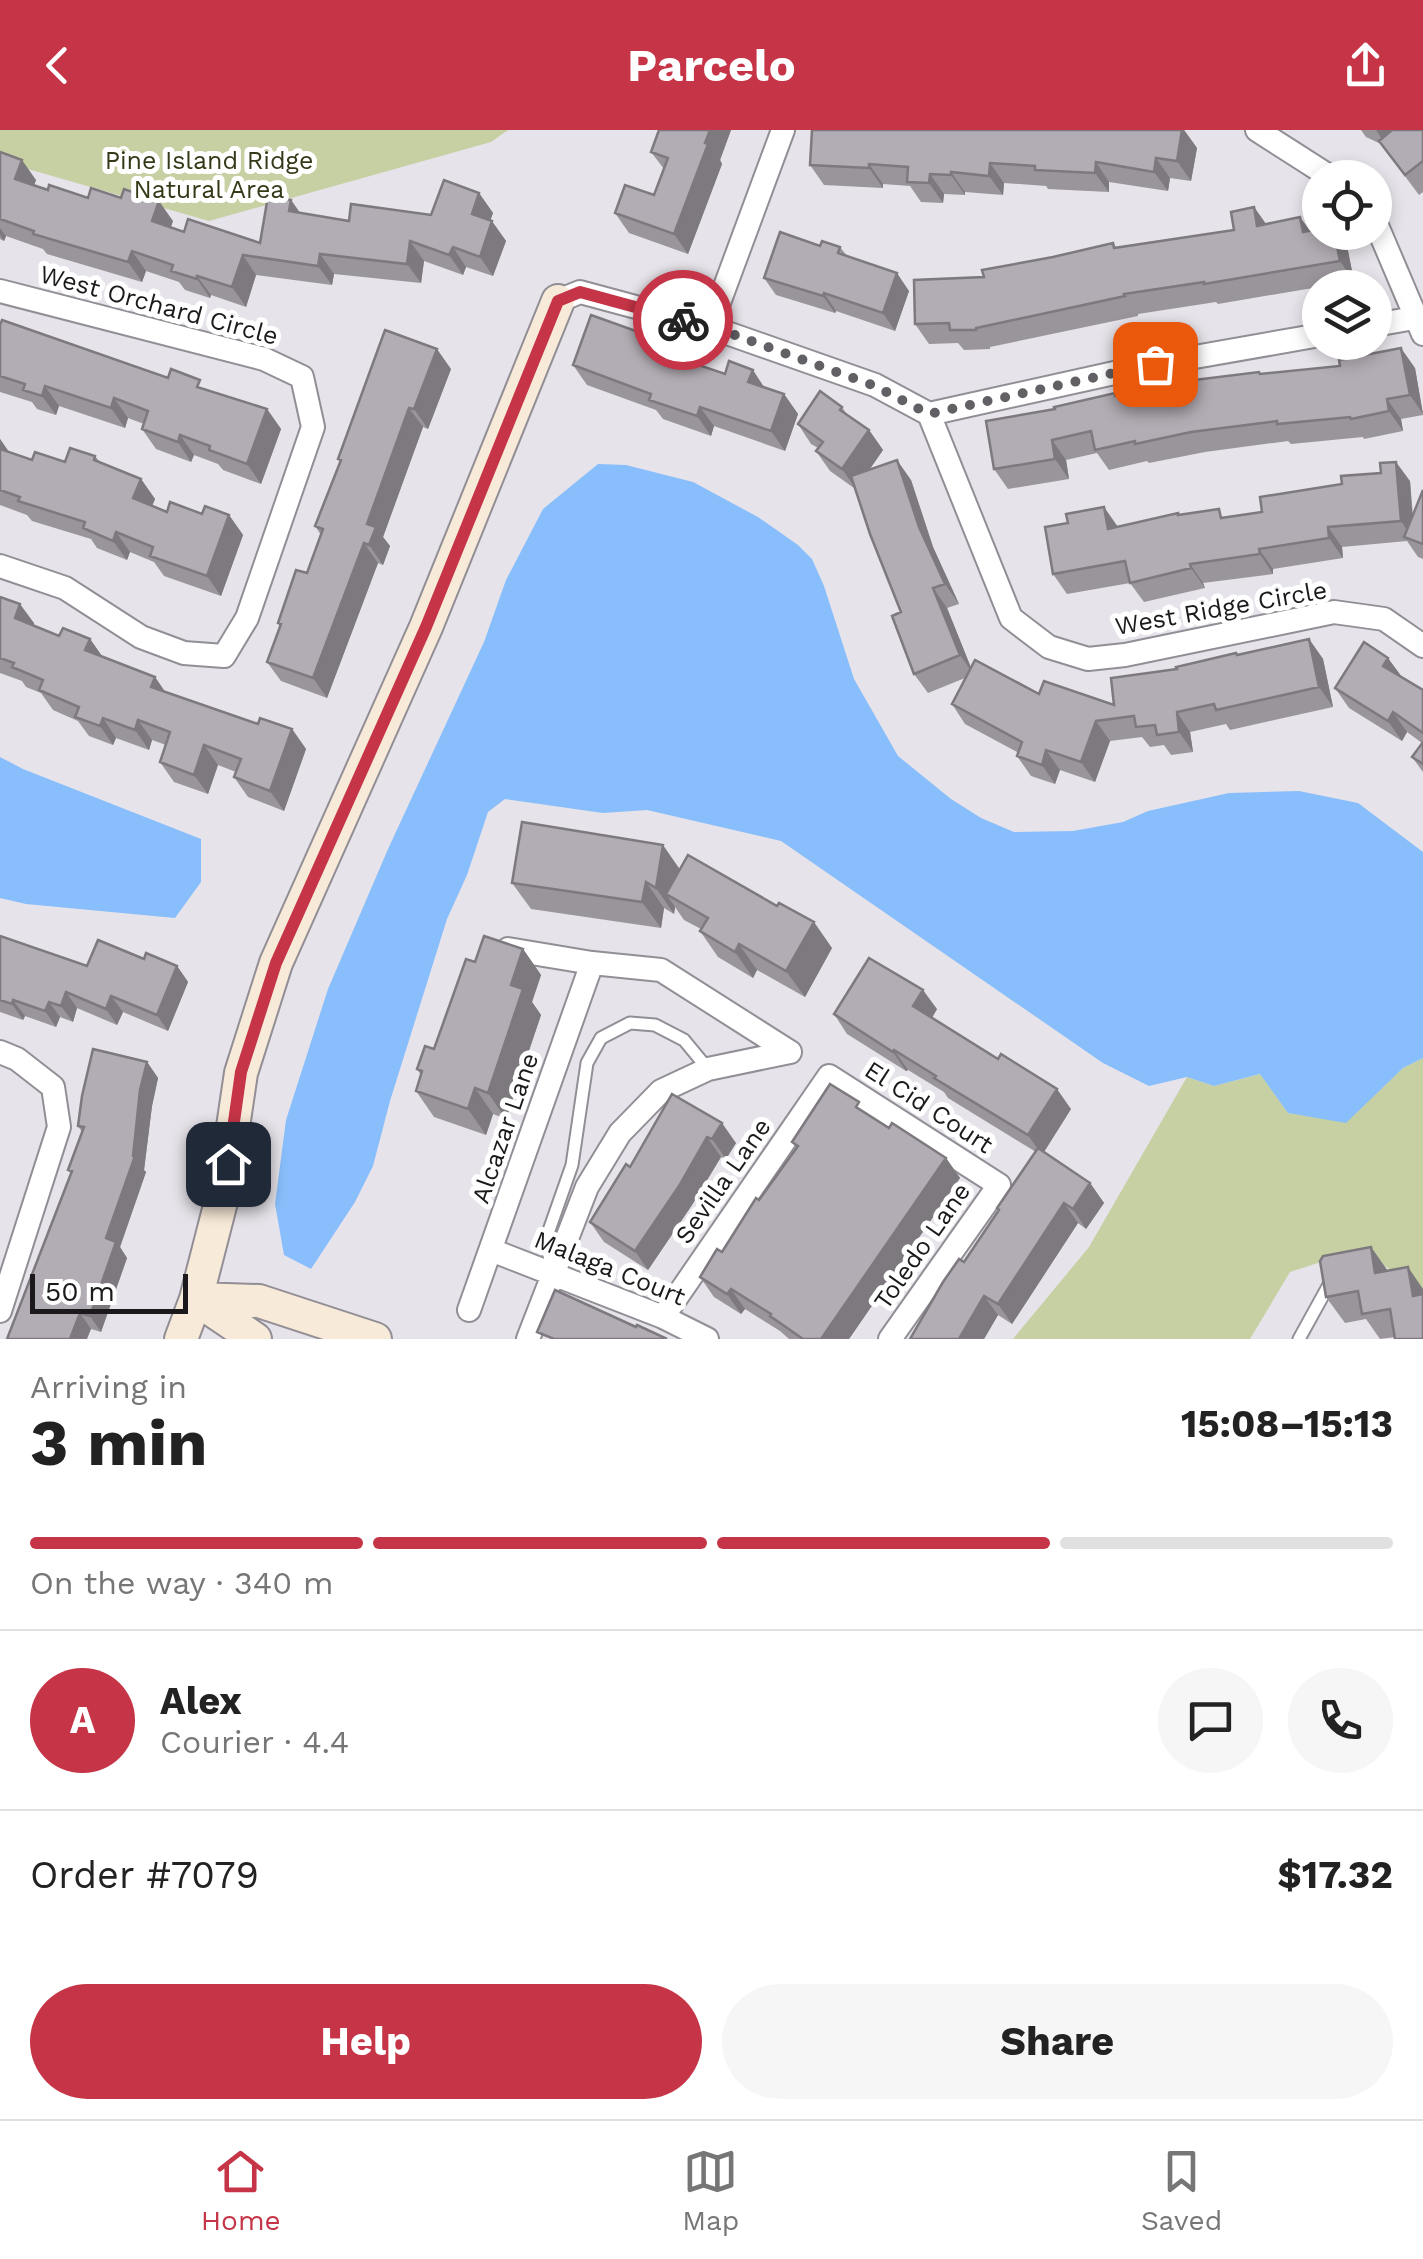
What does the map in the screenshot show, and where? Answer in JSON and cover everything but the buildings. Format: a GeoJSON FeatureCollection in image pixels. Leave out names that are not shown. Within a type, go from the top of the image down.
{"type":"FeatureCollection","features":[{"type":"Feature","properties":{"kind":"street"},"geometry":{"type":"LineString","coordinates":[[710,326],[783,130]]}},
{"type":"Feature","properties":{"kind":"street"},"geometry":{"type":"LineString","coordinates":[[1257,130],[1304,160]]}},
{"type":"Feature","properties":{"kind":"street"},"geometry":{"type":"LineString","coordinates":[[1388,250],[1419,326],[1392,325]]}},
{"type":"Feature","properties":{"kind":"street","name":"West Orchard Circle"},"geometry":{"type":"LineString","coordinates":[[0,291],[264,359],[302,377],[314,426],[247,618],[224,656],[184,653],[141,637],[65,588],[0,566]]}},
{"type":"Feature","properties":{"kind":"street"},"geometry":{"type":"LineString","coordinates":[[181,1339],[196,1299],[223,1194],[241,1072],[276,963],[426,627],[558,301],[580,292],[710,326],[875,386],[929,414],[1155,364],[1302,338]]}},
{"type":"Feature","properties":{"kind":"street","name":"West Ridge Circle"},"geometry":{"type":"LineString","coordinates":[[929,414],[1011,618],[1049,647],[1088,659],[1125,655],[1334,612],[1384,619],[1423,646]]}},
{"type":"Feature","properties":{"kind":"street"},"geometry":{"type":"LineString","coordinates":[[508,949],[661,970],[790,1052],[708,1069],[661,1091],[620,1133],[587,1187],[528,1339]]}},
{"type":"Feature","properties":{"kind":"street","name":"Alcazar Lane"},"geometry":{"type":"LineString","coordinates":[[470,1310],[592,963]]}},
{"type":"Feature","properties":{"kind":"street"},"geometry":{"type":"LineString","coordinates":[[0,1052],[17,1059],[53,1087],[59,1127],[7,1270],[0,1311]]}},
{"type":"Feature","properties":{"kind":"street","name":"El Cid Court"},"geometry":{"type":"LineString","coordinates":[[829,1076],[999,1185]]}},
{"type":"Feature","properties":{"kind":"street","name":"Sevilla Lane"},"geometry":{"type":"LineString","coordinates":[[662,1317],[829,1076]]}},
{"type":"Feature","properties":{"kind":"street","name":"Toledo Lane"},"geometry":{"type":"LineString","coordinates":[[890,1339],[999,1185]]}},
{"type":"Feature","properties":{"kind":"street","name":"Malaga Court"},"geometry":{"type":"LineString","coordinates":[[491,1250],[662,1317],[707,1339]]}},
{"type":"Feature","properties":{"kind":"street"},"geometry":{"type":"LineString","coordinates":[[196,1299],[255,1339]]}},
{"type":"Feature","properties":{"kind":"street"},"geometry":{"type":"LineString","coordinates":[[196,1299],[260,1300],[374,1339]]}},
{"type":"Feature","properties":{"kind":"lane"},"geometry":{"type":"LineString","coordinates":[[552,1273],[546,1240],[572,1165],[587,1063],[601,1038],[630,1023],[655,1026],[684,1040],[708,1069]]}},
{"type":"Feature","properties":{"kind":"lane"},"geometry":{"type":"LineString","coordinates":[[1300,1339],[1338,1268]]}},
{"type":"Feature","properties":{"kind":"green space","name":"Pine Island Ridge Natural Area"},"geometry":{"type":"Polygon","coordinates":[[[0,130],[508,130],[491,142],[209,221],[0,161],[0,130]]]}},
{"type":"Feature","properties":{"kind":"green space"},"geometry":{"type":"Polygon","coordinates":[[[1423,1058],[1423,1289],[1358,1250],[1290,1272],[1250,1339],[1013,1339],[1089,1247],[1187,1077],[1214,1086],[1261,1074],[1288,1113],[1346,1122],[1403,1068],[1423,1058]]]}},
{"type":"Feature","properties":{"kind":"water"},"geometry":{"type":"Polygon","coordinates":[[[598,464],[626,465],[693,482],[758,517],[798,545],[812,559],[824,586],[854,679],[898,756],[981,818],[1014,832],[1073,831],[1123,822],[1148,811],[1229,793],[1299,791],[1358,803],[1423,852],[1423,1058],[1403,1068],[1346,1123],[1288,1113],[1260,1074],[1214,1086],[1187,1077],[1149,1086],[1103,1063],[781,841],[647,810],[603,813],[505,799],[488,812],[447,919],[373,1166],[355,1202],[311,1269],[284,1255],[275,1204],[286,1120],[328,989],[484,642],[506,580],[543,509],[598,464]]]}},
{"type":"Feature","properties":{"kind":"water"},"geometry":{"type":"Polygon","coordinates":[[[0,757],[201,839],[201,882],[175,918],[26,904],[0,898],[0,757]]]}},
{"type":"Feature","properties":{"kind":"way so far"},"geometry":{"type":"LineString","coordinates":[[683,320],[710,326],[875,386],[929,414],[1155,364]]}},
{"type":"Feature","properties":{"kind":"route"},"geometry":{"type":"LineString","coordinates":[[228,1164],[241,1072],[276,963],[426,627],[558,301],[580,292],[683,320]]}}]}
